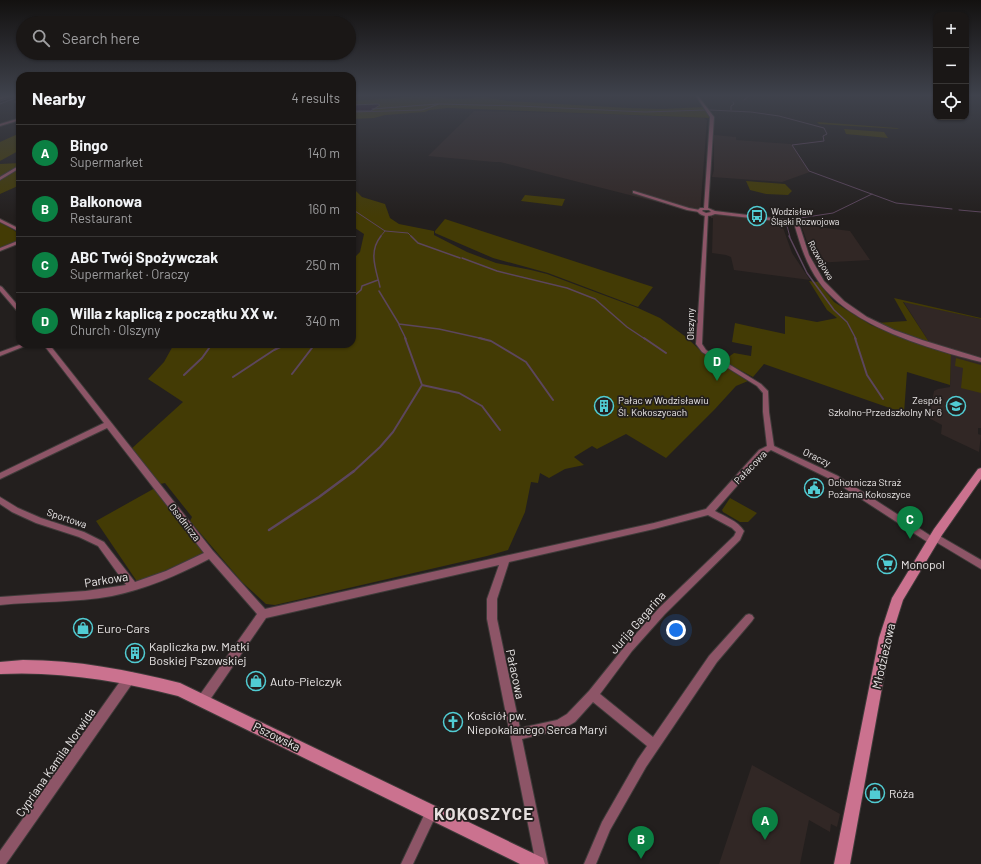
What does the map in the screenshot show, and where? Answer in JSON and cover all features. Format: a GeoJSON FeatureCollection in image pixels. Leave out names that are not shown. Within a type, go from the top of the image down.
{"type":"FeatureCollection","features":[{"type":"Feature","properties":{"kind":"main road","name":"Młodzieżowa"},"geometry":{"type":"LineString","coordinates":[[842,864],[884,638],[898,598],[934,539],[981,472]]}},
{"type":"Feature","properties":{"kind":"main road","name":"Pszowska"},"geometry":{"type":"LineString","coordinates":[[0,668],[60,667],[92,669],[131,677],[180,690],[537,864]]}},
{"type":"Feature","properties":{"kind":"street"},"geometry":{"type":"LineString","coordinates":[[706,209],[711,136]]}},
{"type":"Feature","properties":{"kind":"street"},"geometry":{"type":"LineString","coordinates":[[0,179],[16,169]]}},
{"type":"Feature","properties":{"kind":"street"},"geometry":{"type":"LineString","coordinates":[[634,192],[688,209],[706,209],[714,212]]}},
{"type":"Feature","properties":{"kind":"street"},"geometry":{"type":"LineString","coordinates":[[699,210],[701,213],[706,214],[714,212]]}},
{"type":"Feature","properties":{"kind":"street","name":"Rozwojowa"},"geometry":{"type":"LineString","coordinates":[[714,212],[796,222],[800,242],[813,270],[830,293],[847,308],[867,320],[890,330],[981,360]]}},
{"type":"Feature","properties":{"kind":"street","name":"Olszyny"},"geometry":{"type":"LineString","coordinates":[[706,214],[699,344],[704,351],[759,385],[766,392],[766,412],[771,447]]}},
{"type":"Feature","properties":{"kind":"street"},"geometry":{"type":"LineString","coordinates":[[0,220],[16,229]]}},
{"type":"Feature","properties":{"kind":"street"},"geometry":{"type":"LineString","coordinates":[[0,250],[16,244]]}},
{"type":"Feature","properties":{"kind":"street"},"geometry":{"type":"LineString","coordinates":[[0,288],[16,306]]}},
{"type":"Feature","properties":{"kind":"street"},"geometry":{"type":"LineString","coordinates":[[0,354],[16,348]]}},
{"type":"Feature","properties":{"kind":"street","name":"Osadnicza"},"geometry":{"type":"LineString","coordinates":[[49,348],[210,554],[263,614]]}},
{"type":"Feature","properties":{"kind":"street"},"geometry":{"type":"LineString","coordinates":[[0,476],[109,424]]}},
{"type":"Feature","properties":{"kind":"street","name":"Pałacowa"},"geometry":{"type":"LineString","coordinates":[[709,512],[762,452],[771,447]]}},
{"type":"Feature","properties":{"kind":"street","name":"Oraczy"},"geometry":{"type":"LineString","coordinates":[[771,447],[835,478],[934,539],[981,565]]}},
{"type":"Feature","properties":{"kind":"street","name":"Sportowa"},"geometry":{"type":"LineString","coordinates":[[0,500],[15,510],[39,521],[81,534],[100,544],[133,587]]}},
{"type":"Feature","properties":{"kind":"street"},"geometry":{"type":"LineString","coordinates":[[203,700],[263,614],[505,560],[709,512]]}},
{"type":"Feature","properties":{"kind":"street","name":"Jurija Gagarina"},"geometry":{"type":"LineString","coordinates":[[515,735],[559,725],[571,718],[593,695],[629,648],[662,610],[737,538],[740,531],[735,526],[709,512]]}},
{"type":"Feature","properties":{"kind":"street","name":"Parkowa"},"geometry":{"type":"LineString","coordinates":[[0,600],[98,594],[133,587],[168,575],[210,554]]}},
{"type":"Feature","properties":{"kind":"street","name":"Pałacowa"},"geometry":{"type":"LineString","coordinates":[[505,560],[492,599],[492,619],[542,864]]}},
{"type":"Feature","properties":{"kind":"street"},"geometry":{"type":"LineString","coordinates":[[590,864],[606,826],[655,745],[713,659],[750,618]]}},
{"type":"Feature","properties":{"kind":"street","name":"Cypriana Kamila Norwida"},"geometry":{"type":"LineString","coordinates":[[0,862],[131,677]]}},
{"type":"Feature","properties":{"kind":"street"},"geometry":{"type":"LineString","coordinates":[[593,695],[655,745]]}},
{"type":"Feature","properties":{"kind":"street"},"geometry":{"type":"LineString","coordinates":[[407,864],[431,813]]}},
{"type":"Feature","properties":{"kind":"shaded area"},"geometry":{"type":"Polygon","coordinates":[[[16,136],[16,152],[0,161],[0,142],[16,136]]]}},
{"type":"Feature","properties":{"kind":"shaded area"},"geometry":{"type":"Polygon","coordinates":[[[448,136],[706,136],[700,213],[500,162],[428,156],[448,136]]]}},
{"type":"Feature","properties":{"kind":"shaded area"},"geometry":{"type":"Polygon","coordinates":[[[714,136],[729,136],[736,137],[736,140],[791,144],[810,172],[782,182],[712,177],[714,170],[714,136]]]}},
{"type":"Feature","properties":{"kind":"shaded area"},"geometry":{"type":"Polygon","coordinates":[[[870,136],[887,136],[888,138],[870,136]]]}},
{"type":"Feature","properties":{"kind":"shaded area"},"geometry":{"type":"Polygon","coordinates":[[[16,163],[16,168],[0,178],[0,164],[16,163]]]}},
{"type":"Feature","properties":{"kind":"shaded area"},"geometry":{"type":"Polygon","coordinates":[[[16,170],[16,187],[0,194],[0,180],[16,170]]]}},
{"type":"Feature","properties":{"kind":"shaded area"},"geometry":{"type":"Polygon","coordinates":[[[746,181],[785,184],[792,191],[788,195],[766,194],[750,190],[746,181]]]}},
{"type":"Feature","properties":{"kind":"shaded area"},"geometry":{"type":"Polygon","coordinates":[[[356,191],[362,197],[385,204],[390,218],[399,224],[434,231],[434,235],[467,252],[496,263],[547,274],[638,308],[660,318],[686,337],[704,354],[748,381],[736,386],[666,458],[626,434],[597,449],[592,446],[574,457],[584,465],[565,469],[549,478],[540,473],[538,483],[531,482],[525,512],[508,550],[275,605],[266,604],[242,582],[190,521],[192,517],[165,483],[160,484],[130,450],[183,402],[148,379],[164,362],[172,348],[356,348],[356,256],[360,252],[364,234],[356,229],[356,191]]]}},
{"type":"Feature","properties":{"kind":"shaded area"},"geometry":{"type":"Polygon","coordinates":[[[525,195],[565,199],[562,206],[521,201],[525,195]]]}},
{"type":"Feature","properties":{"kind":"shaded area"},"geometry":{"type":"Polygon","coordinates":[[[711,214],[781,222],[792,253],[810,280],[734,270],[731,257],[712,253],[713,218],[711,218],[711,214]]]}},
{"type":"Feature","properties":{"kind":"shaded area"},"geometry":{"type":"Polygon","coordinates":[[[445,219],[653,287],[638,307],[548,273],[493,258],[435,233],[445,219]]]}},
{"type":"Feature","properties":{"kind":"shaded area"},"geometry":{"type":"Polygon","coordinates":[[[0,222],[16,232],[16,242],[0,249],[0,222]]]}},
{"type":"Feature","properties":{"kind":"shaded area"},"geometry":{"type":"Polygon","coordinates":[[[801,225],[850,231],[870,260],[815,263],[801,225]]]}},
{"type":"Feature","properties":{"kind":"shaded area"},"geometry":{"type":"Polygon","coordinates":[[[809,281],[818,282],[834,302],[871,325],[951,354],[950,385],[907,372],[904,413],[764,364],[753,377],[723,361],[734,353],[751,356],[752,346],[732,342],[735,323],[785,334],[785,316],[817,322],[837,318],[827,310],[809,281]]]}},
{"type":"Feature","properties":{"kind":"shaded area"},"geometry":{"type":"Polygon","coordinates":[[[894,298],[981,319],[903,302],[929,342],[876,323],[907,321],[894,298]]]}},
{"type":"Feature","properties":{"kind":"shaded area"},"geometry":{"type":"Polygon","coordinates":[[[903,301],[981,319],[981,358],[929,342],[903,301]]]}},
{"type":"Feature","properties":{"kind":"shaded area","name":"Zespół Szkolno-Przedszkolny Nr 6"},"geometry":{"type":"Polygon","coordinates":[[[951,354],[981,362],[981,428],[978,428],[978,434],[981,435],[979,452],[941,434],[942,425],[929,418],[934,391],[950,387],[951,354]]]}},
{"type":"Feature","properties":{"kind":"shaded area"},"geometry":{"type":"Polygon","coordinates":[[[956,358],[981,365],[981,393],[961,388],[963,368],[955,366],[956,358]]]}},
{"type":"Feature","properties":{"kind":"shaded area"},"geometry":{"type":"Polygon","coordinates":[[[155,488],[204,551],[203,553],[138,583],[96,521],[155,488]]]}},
{"type":"Feature","properties":{"kind":"shaded area"},"geometry":{"type":"Polygon","coordinates":[[[730,498],[757,513],[748,522],[740,522],[722,510],[730,498]]]}},
{"type":"Feature","properties":{"kind":"shaded area"},"geometry":{"type":"Polygon","coordinates":[[[752,765],[840,814],[837,827],[831,824],[830,832],[809,820],[800,864],[719,864],[752,765]]]}},
{"type":"Feature","properties":{"kind":"waterway"},"geometry":{"type":"LineString","coordinates":[[823,136],[824,141],[792,145],[809,171],[872,194]]}},
{"type":"Feature","properties":{"kind":"waterway"},"geometry":{"type":"LineString","coordinates":[[800,218],[833,213],[872,194]]}},
{"type":"Feature","properties":{"kind":"waterway"},"geometry":{"type":"LineString","coordinates":[[872,194],[896,203],[952,209]]}},
{"type":"Feature","properties":{"kind":"waterway"},"geometry":{"type":"LineString","coordinates":[[959,210],[981,212]]}},
{"type":"Feature","properties":{"kind":"waterway"},"geometry":{"type":"LineString","coordinates":[[356,212],[385,231]]}},
{"type":"Feature","properties":{"kind":"waterway"},"geometry":{"type":"LineString","coordinates":[[784,223],[783,224],[787,226],[790,237]]}},
{"type":"Feature","properties":{"kind":"waterway"},"geometry":{"type":"LineString","coordinates":[[380,237],[385,231]]}},
{"type":"Feature","properties":{"kind":"waterway"},"geometry":{"type":"LineString","coordinates":[[385,231],[408,233],[418,243],[460,258]]}},
{"type":"Feature","properties":{"kind":"waterway"},"geometry":{"type":"LineString","coordinates":[[380,287],[375,267],[374,254],[377,242],[381,236]]}},
{"type":"Feature","properties":{"kind":"waterway"},"geometry":{"type":"LineString","coordinates":[[789,236],[807,273],[834,310],[847,322],[856,339]]}},
{"type":"Feature","properties":{"kind":"waterway"},"geometry":{"type":"LineString","coordinates":[[462,258],[497,271],[567,288],[595,299],[627,327],[645,339]]}},
{"type":"Feature","properties":{"kind":"waterway"},"geometry":{"type":"LineString","coordinates":[[356,294],[361,290],[362,286],[378,280]]}},
{"type":"Feature","properties":{"kind":"waterway"},"geometry":{"type":"LineString","coordinates":[[379,291],[399,324],[439,329],[484,339]]}},
{"type":"Feature","properties":{"kind":"waterway"},"geometry":{"type":"LineString","coordinates":[[399,325],[406,339]]}},
{"type":"Feature","properties":{"kind":"waterway"},"geometry":{"type":"LineString","coordinates":[[405,338],[422,385]]}},
{"type":"Feature","properties":{"kind":"waterway"},"geometry":{"type":"LineString","coordinates":[[479,338],[491,341],[526,362],[553,400]]}},
{"type":"Feature","properties":{"kind":"waterway"},"geometry":{"type":"LineString","coordinates":[[644,338],[666,353]]}},
{"type":"Feature","properties":{"kind":"waterway"},"geometry":{"type":"LineString","coordinates":[[855,338],[867,375],[883,399]]}},
{"type":"Feature","properties":{"kind":"waterway"},"geometry":{"type":"LineString","coordinates":[[184,375],[202,358],[209,348]]}},
{"type":"Feature","properties":{"kind":"waterway"},"geometry":{"type":"LineString","coordinates":[[233,377],[278,348]]}},
{"type":"Feature","properties":{"kind":"waterway"},"geometry":{"type":"LineString","coordinates":[[292,374],[312,348]]}},
{"type":"Feature","properties":{"kind":"waterway"},"geometry":{"type":"LineString","coordinates":[[353,472],[380,447],[393,432],[422,385]]}},
{"type":"Feature","properties":{"kind":"waterway"},"geometry":{"type":"LineString","coordinates":[[422,385],[459,393],[482,406],[500,430]]}},
{"type":"Feature","properties":{"kind":"waterway"},"geometry":{"type":"LineString","coordinates":[[269,530],[319,497],[354,471]]}},
{"type":"Feature","properties":{"kind":"place","name":"Wodzisław Śląski Rozwojowa"},"geometry":{"type":"Point","coordinates":[757,216]}},
{"type":"Feature","properties":{"kind":"place","name":"Willa z kaplicą z początku XX w."},"geometry":{"type":"Point","coordinates":[717,381]}},
{"type":"Feature","properties":{"kind":"place","name":"Pałac w Wodzisławiu Śl. Kokoszycach"},"geometry":{"type":"Point","coordinates":[604,406]}},
{"type":"Feature","properties":{"kind":"place","name":"Zespół Szkolno-Przedszkolny Nr 6"},"geometry":{"type":"Point","coordinates":[956,406]}},
{"type":"Feature","properties":{"kind":"place","name":"Ochotnicza Straż Pożarna Kokoszyce"},"geometry":{"type":"Point","coordinates":[814,488]}},
{"type":"Feature","properties":{"kind":"place","name":"ABC Twój Spożywczak"},"geometry":{"type":"Point","coordinates":[910,539]}},
{"type":"Feature","properties":{"kind":"place","name":"Monopol"},"geometry":{"type":"Point","coordinates":[887,564]}},
{"type":"Feature","properties":{"kind":"place","name":"Euro-Cars"},"geometry":{"type":"Point","coordinates":[83,628]}},
{"type":"Feature","properties":{"kind":"place","name":"Kapliczka pw. Matki Boskiej Pszowskiej"},"geometry":{"type":"Point","coordinates":[135,653]}},
{"type":"Feature","properties":{"kind":"place","name":"Auto-Pielczyk"},"geometry":{"type":"Point","coordinates":[256,681]}},
{"type":"Feature","properties":{"kind":"place","name":"Kościół pw. Niepokalanego Serca Maryi"},"geometry":{"type":"Point","coordinates":[453,722]}},
{"type":"Feature","properties":{"kind":"place","name":"Róża"},"geometry":{"type":"Point","coordinates":[875,793]}},
{"type":"Feature","properties":{"kind":"place","name":"Bingo"},"geometry":{"type":"Point","coordinates":[765,840]}},
{"type":"Feature","properties":{"kind":"place","name":"Balkonowa"},"geometry":{"type":"Point","coordinates":[641,859]}},
{"type":"Feature","properties":{"kind":"district","name":"KOKOSZYCE"},"geometry":{"type":"Point","coordinates":[484,813]}}]}
